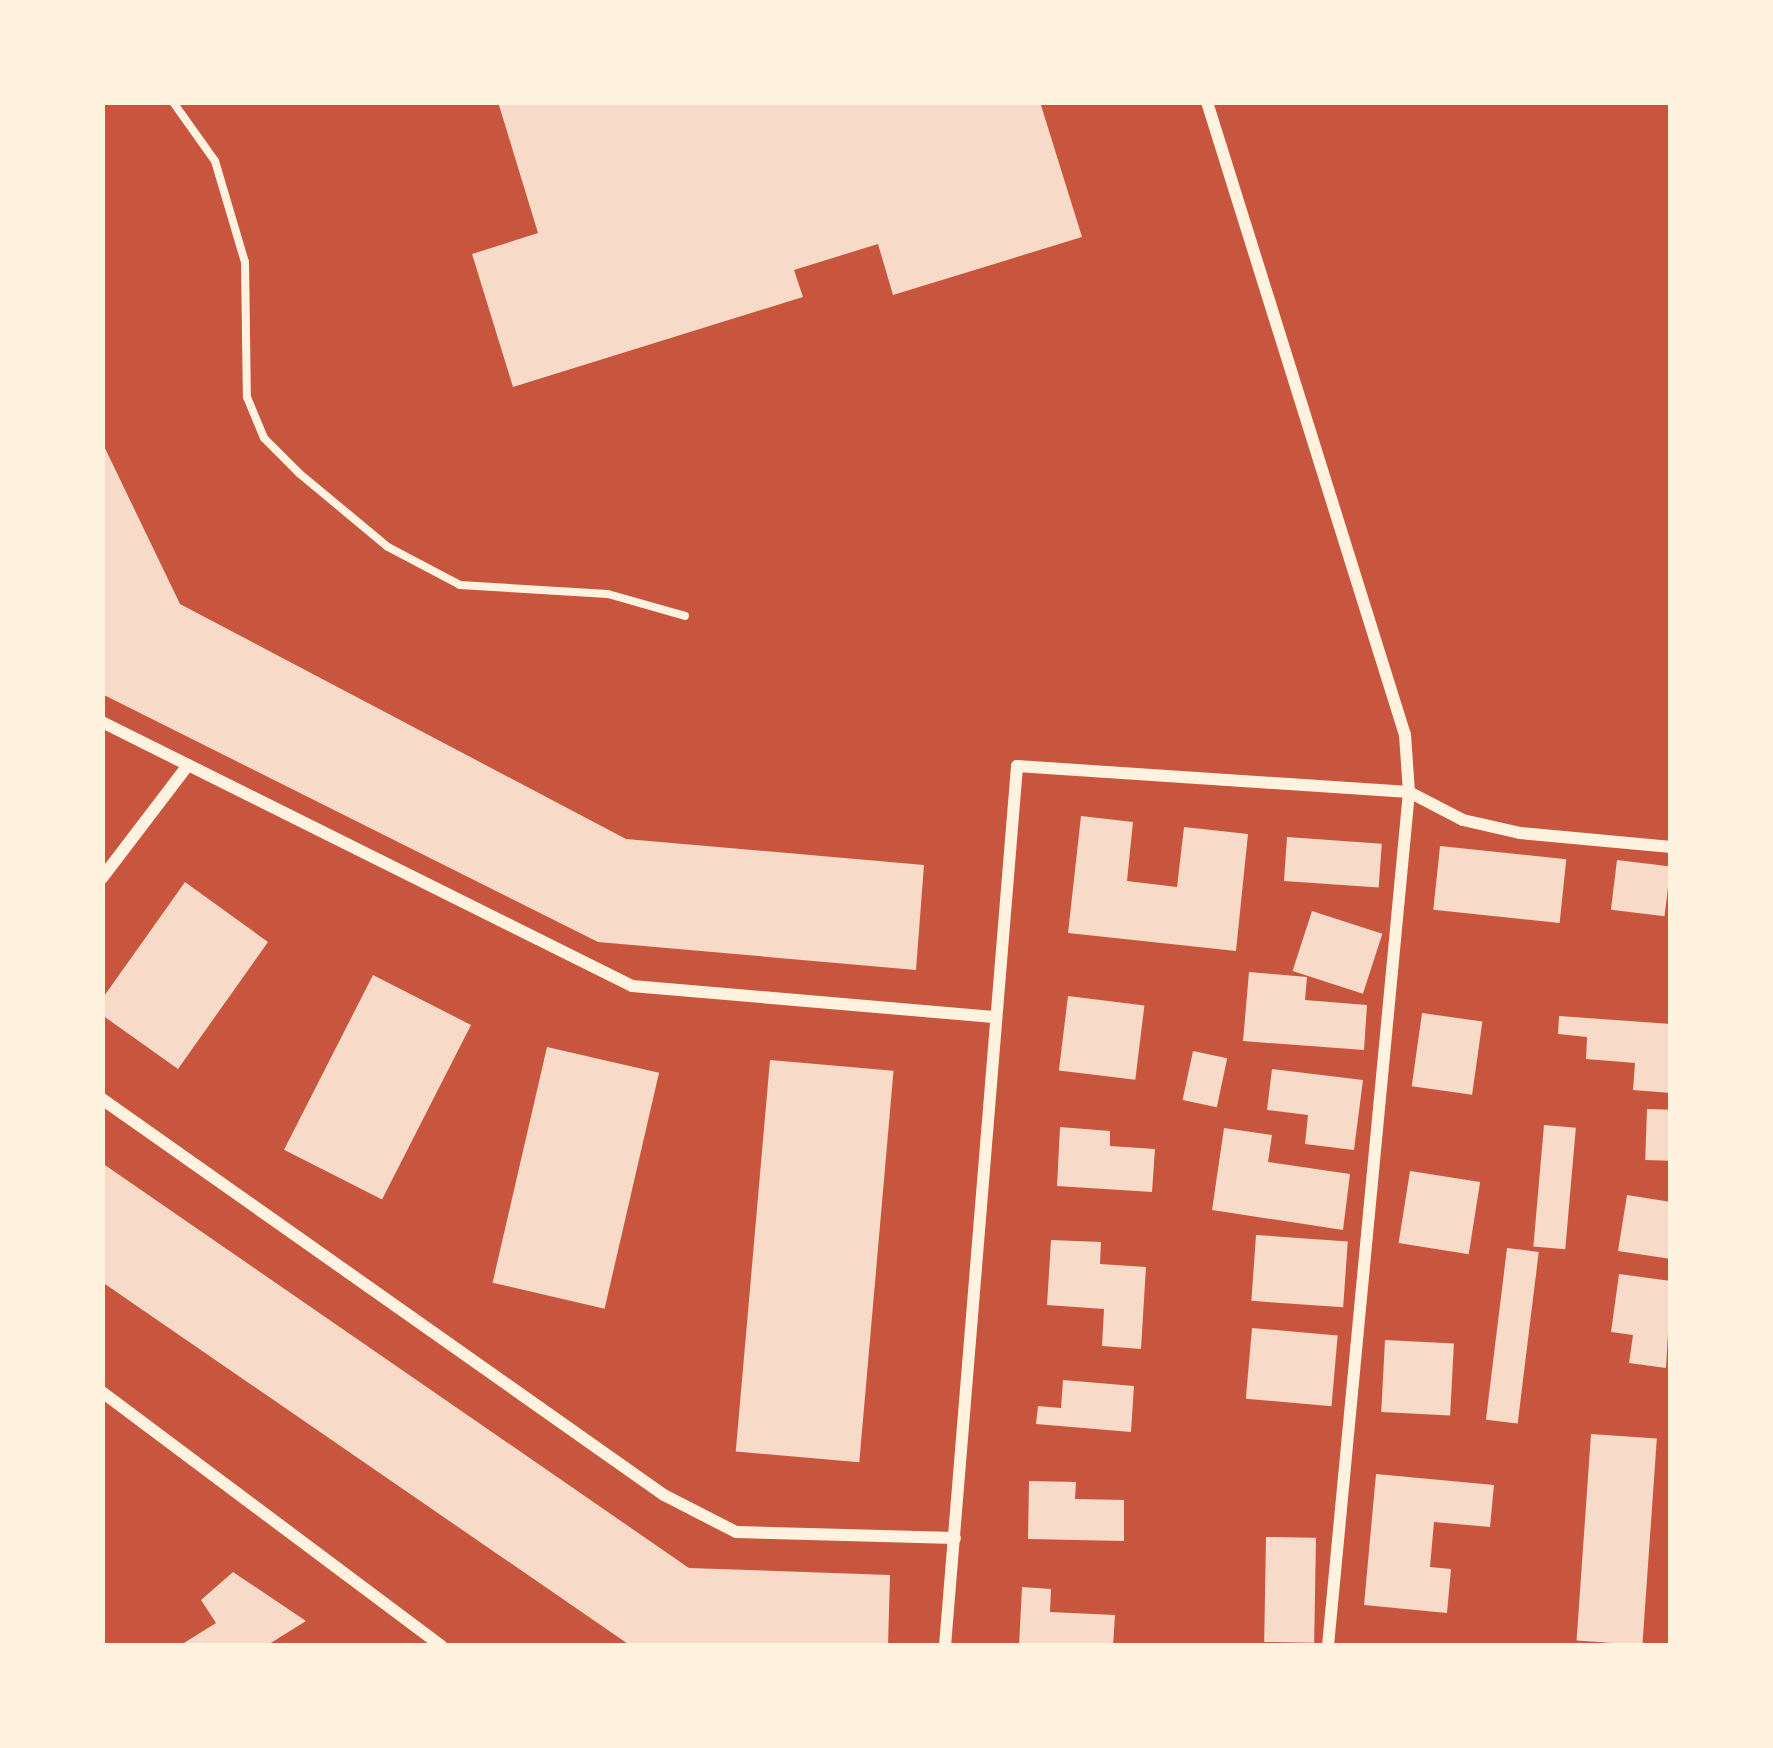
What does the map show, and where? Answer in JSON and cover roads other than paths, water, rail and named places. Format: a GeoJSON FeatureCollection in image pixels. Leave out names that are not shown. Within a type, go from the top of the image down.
{"type":"FeatureCollection","features":[{"type":"Feature","properties":{"kind":"street"},"geometry":{"type":"LineString","coordinates":[[1207,102],[1405,735],[1408,792],[1328,1646]]}},
{"type":"Feature","properties":{"kind":"street"},"geometry":{"type":"LineString","coordinates":[[102,722],[632,986],[991,1017]]}},
{"type":"Feature","properties":{"kind":"street"},"geometry":{"type":"LineString","coordinates":[[102,878],[188,765]]}},
{"type":"Feature","properties":{"kind":"street"},"geometry":{"type":"LineString","coordinates":[[946,1646],[991,1017],[1017,766],[1408,792],[1463,820],[1520,833],[1671,847]]}},
{"type":"Feature","properties":{"kind":"street"},"geometry":{"type":"LineString","coordinates":[[102,1099],[664,1495],[736,1532],[955,1538]]}},
{"type":"Feature","properties":{"kind":"street"},"geometry":{"type":"LineString","coordinates":[[102,1392],[442,1646]]}}]}
